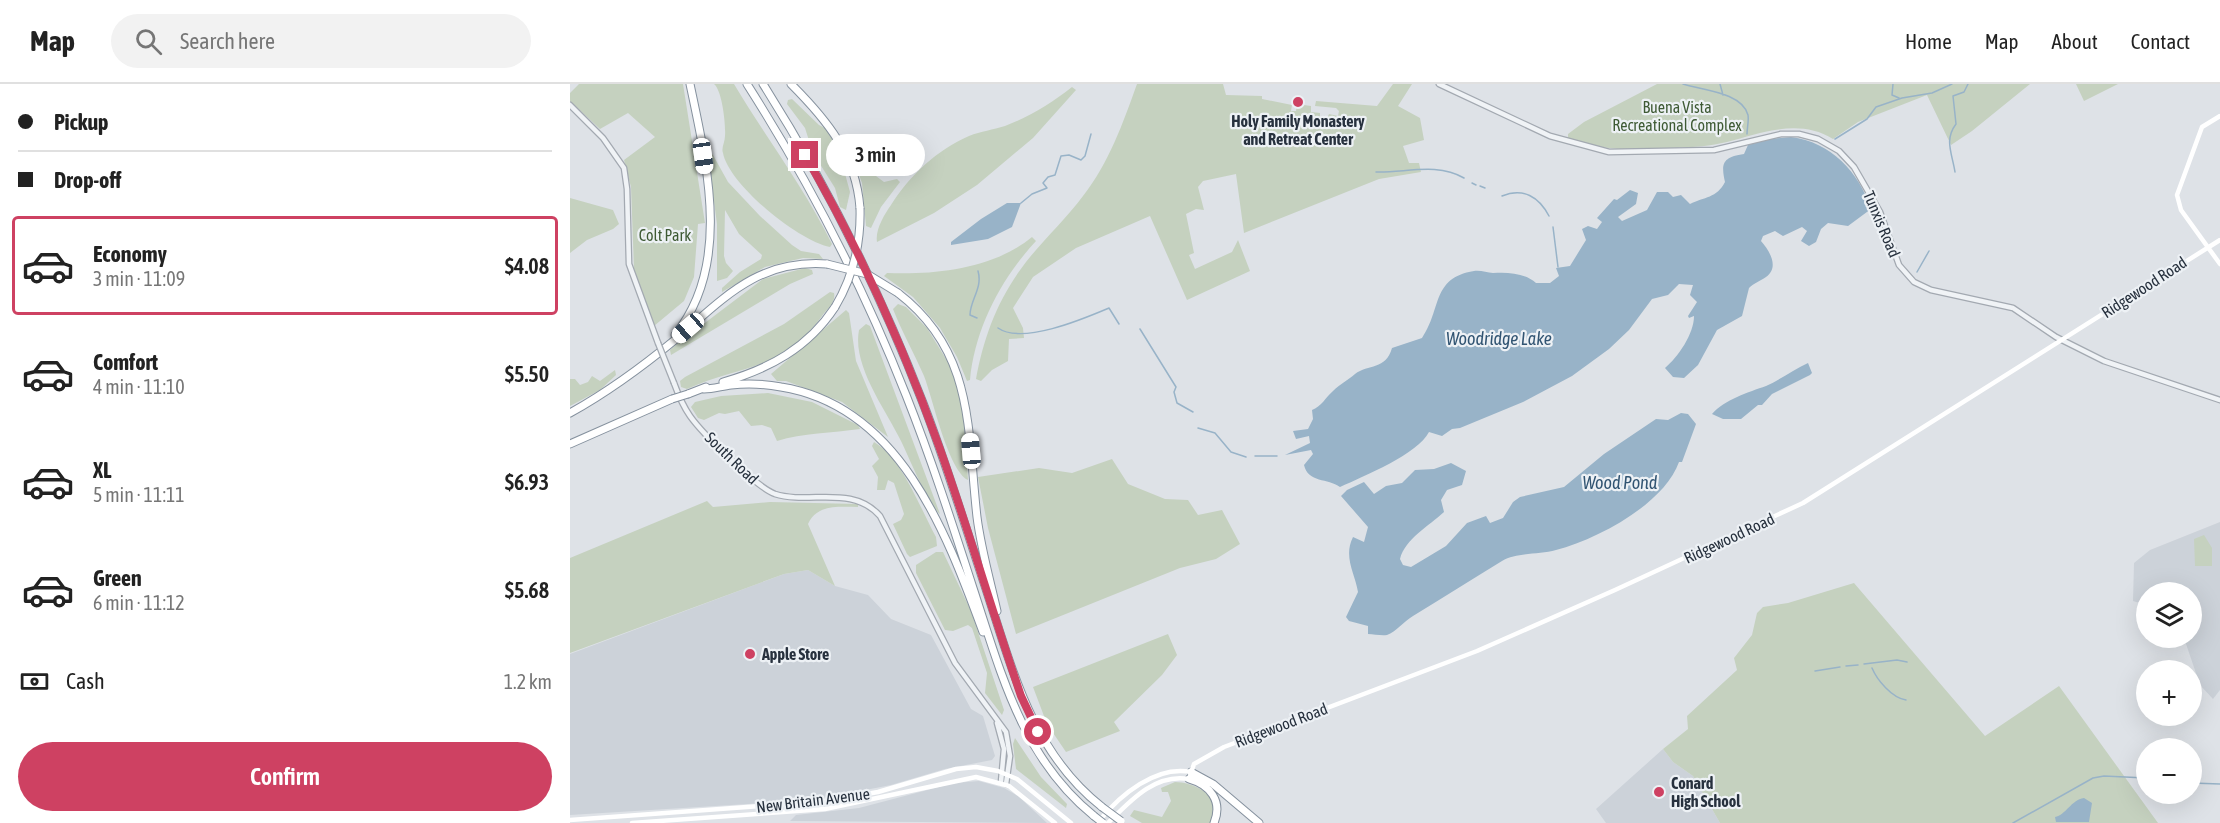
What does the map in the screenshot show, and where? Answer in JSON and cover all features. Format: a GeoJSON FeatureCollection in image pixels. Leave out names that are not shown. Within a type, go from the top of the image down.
{"type":"FeatureCollection","features":[{"type":"Feature","properties":{"kind":"highway"},"geometry":{"type":"LineString","coordinates":[[668,344],[698,299],[710,251],[705,172],[690,84]]}},
{"type":"Feature","properties":{"kind":"highway"},"geometry":{"type":"LineString","coordinates":[[749,84],[825,216],[876,323],[914,415],[1002,677]]}},
{"type":"Feature","properties":{"kind":"highway"},"geometry":{"type":"LineString","coordinates":[[763,84],[823,186],[880,300],[928,416],[1021,696],[1038,732],[1066,774],[1123,823]]}},
{"type":"Feature","properties":{"kind":"highway"},"geometry":{"type":"LineString","coordinates":[[570,444],[672,399],[757,372],[784,358],[813,334],[835,307],[848,282],[855,260],[860,208],[854,175],[841,143],[824,118],[791,84]]}},
{"type":"Feature","properties":{"kind":"highway"},"geometry":{"type":"LineString","coordinates":[[570,413],[618,384],[731,292],[753,277],[788,265],[827,264],[862,272],[898,293],[918,311],[935,331],[961,380],[968,416],[977,518],[998,612],[998,625]]}},
{"type":"Feature","properties":{"kind":"highway"},"geometry":{"type":"LineString","coordinates":[[704,389],[747,384],[780,387],[814,396],[849,413],[881,439],[901,461],[920,490],[950,552],[1018,719],[1035,750],[1060,784],[1096,820],[1103,823]]}},
{"type":"Feature","properties":{"kind":"highway"},"geometry":{"type":"LineString","coordinates":[[1190,776],[1205,785],[1214,796],[1217,811],[1214,823]]}},
{"type":"Feature","properties":{"kind":"highway"},"geometry":{"type":"LineString","coordinates":[[1190,776],[1213,784],[1259,823]]}},
{"type":"Feature","properties":{"kind":"main road"},"geometry":{"type":"LineString","coordinates":[[2220,116],[2204,125],[2178,188],[2177,200],[2181,210],[2220,264]]}},
{"type":"Feature","properties":{"kind":"main road","name":"Ridgewood Road"},"geometry":{"type":"LineString","coordinates":[[1190,776],[1191,767],[1232,744],[1486,647],[1796,507],[2220,240]]}},
{"type":"Feature","properties":{"kind":"main road","name":"New Britain Avenue"},"geometry":{"type":"LineString","coordinates":[[570,820],[782,806],[868,794],[948,771],[976,767],[1005,773],[1023,783],[1071,823]]}},
{"type":"Feature","properties":{"kind":"main road"},"geometry":{"type":"LineString","coordinates":[[942,783],[948,771]]}},
{"type":"Feature","properties":{"kind":"main road"},"geometry":{"type":"LineString","coordinates":[[1096,820],[1116,802],[1151,778],[1170,772],[1190,776]]}},
{"type":"Feature","properties":{"kind":"main road"},"geometry":{"type":"LineString","coordinates":[[1108,823],[1130,802],[1153,785],[1169,779],[1190,776]]}},
{"type":"Feature","properties":{"kind":"main road","name":"New Britain Avenue"},"geometry":{"type":"LineString","coordinates":[[632,823],[788,813],[869,801],[971,777],[1004,783],[1055,823]]}},
{"type":"Feature","properties":{"kind":"main road"},"geometry":{"type":"LineString","coordinates":[[868,794],[869,801]]}},
{"type":"Feature","properties":{"kind":"main road"},"geometry":{"type":"LineString","coordinates":[[782,806],[788,813]]}},
{"type":"Feature","properties":{"kind":"street","name":"Tunxis Road"},"geometry":{"type":"LineString","coordinates":[[1439,84],[1550,136],[1609,152],[1714,150],[1781,134],[1804,135],[1818,139],[1839,152],[1854,167],[1880,212],[1899,265],[1914,282],[1930,290],[2013,308],[2062,339],[2113,365],[2220,400]]}},
{"type":"Feature","properties":{"kind":"street","name":"South Road"},"geometry":{"type":"LineString","coordinates":[[570,105],[603,138],[624,168],[627,189],[629,264],[658,343],[686,409],[696,424],[765,489],[785,496],[852,499],[875,511],[893,538],[955,663],[1008,738],[1004,783]]}},
{"type":"Feature","properties":{"kind":"shaded area"},"geometry":{"type":"Polygon","coordinates":[[[2220,522],[2220,690],[2213,699],[2202,687],[2202,660],[2191,660],[2187,648],[2202,648],[2202,582],[2136,582],[2136,602],[2133,601],[2134,563],[2150,550],[2220,522]]]}},
{"type":"Feature","properties":{"kind":"shaded area"},"geometry":{"type":"Polygon","coordinates":[[[808,570],[835,586],[868,595],[891,619],[931,635],[971,709],[983,716],[995,756],[992,760],[945,769],[891,785],[814,800],[570,815],[570,654],[784,574],[808,570]]]}},
{"type":"Feature","properties":{"kind":"shaded area","name":"Conard High School"},"geometry":{"type":"Polygon","coordinates":[[[1663,749],[1673,762],[1693,776],[1720,823],[1606,823],[1596,809],[1663,749]]]}},
{"type":"Feature","properties":{"kind":"shaded area"},"geometry":{"type":"Polygon","coordinates":[[[979,781],[1004,788],[1018,796],[1047,823],[790,821],[796,815],[859,808],[954,783],[979,781]]]}},
{"type":"Feature","properties":{"kind":"green space","name":"Colt Park"},"geometry":{"type":"Polygon","coordinates":[[[579,84],[683,84],[705,223],[698,224],[694,277],[684,301],[654,326],[634,269],[631,187],[624,160],[655,137],[628,113],[600,129],[570,101],[570,93],[579,84]]]}},
{"type":"Feature","properties":{"kind":"green space"},"geometry":{"type":"Polygon","coordinates":[[[714,84],[734,84],[821,223],[832,244],[830,247],[801,235],[768,210],[738,180],[728,166],[723,151],[724,116],[719,93],[714,84]]]}},
{"type":"Feature","properties":{"kind":"green space"},"geometry":{"type":"Polygon","coordinates":[[[1137,84],[1223,84],[1226,95],[1262,96],[1262,99],[1292,105],[1291,111],[1296,111],[1297,104],[1311,106],[1311,112],[1320,113],[1320,120],[1326,121],[1329,114],[1338,116],[1339,111],[1336,108],[1315,106],[1316,101],[1377,106],[1393,84],[1412,84],[1398,106],[1420,118],[1424,140],[1403,146],[1409,163],[1419,163],[1421,172],[1379,179],[1244,233],[1236,174],[1203,181],[1198,187],[1204,210],[1196,209],[1186,214],[1194,253],[1189,255],[1195,269],[1232,252],[1238,240],[1250,271],[1187,300],[1150,216],[1076,248],[1033,277],[1013,308],[1023,328],[1024,338],[1009,339],[1008,361],[992,370],[981,381],[976,379],[988,333],[1007,289],[1026,262],[1092,183],[1114,142],[1137,84]]]}},
{"type":"Feature","properties":{"kind":"green space","name":"Buena Vista Recreational Complex"},"geometry":{"type":"Polygon","coordinates":[[[1657,84],[2030,84],[1951,145],[1927,95],[1858,122],[1833,139],[1807,129],[1794,128],[1715,144],[1663,149],[1608,148],[1568,140],[1568,134],[1584,122],[1657,84]]]}},
{"type":"Feature","properties":{"kind":"green space"},"geometry":{"type":"Polygon","coordinates":[[[2076,84],[2118,84],[2084,101],[2076,84]]]}},
{"type":"Feature","properties":{"kind":"green space"},"geometry":{"type":"Polygon","coordinates":[[[1072,87],[1076,90],[1033,138],[977,185],[934,213],[877,242],[883,218],[898,194],[935,156],[969,136],[1005,126],[1023,118],[1072,87]]]}},
{"type":"Feature","properties":{"kind":"green space"},"geometry":{"type":"Polygon","coordinates":[[[792,99],[825,128],[838,148],[850,192],[846,210],[840,207],[835,188],[813,153],[805,128],[787,104],[788,100],[792,99]]]}},
{"type":"Feature","properties":{"kind":"green space"},"geometry":{"type":"Polygon","coordinates":[[[709,153],[713,155],[728,182],[760,216],[792,245],[801,251],[819,254],[823,259],[803,258],[765,267],[722,292],[722,288],[740,272],[761,259],[762,255],[739,234],[725,210],[724,256],[726,263],[733,271],[727,278],[717,281],[717,224],[709,153]]]}},
{"type":"Feature","properties":{"kind":"green space"},"geometry":{"type":"Polygon","coordinates":[[[860,158],[868,170],[884,182],[897,179],[900,182],[881,207],[871,228],[866,226],[862,183],[854,161],[860,158]]]}},
{"type":"Feature","properties":{"kind":"green space"},"geometry":{"type":"Polygon","coordinates":[[[570,198],[613,210],[619,224],[587,240],[570,253],[570,198]]]}},
{"type":"Feature","properties":{"kind":"green space"},"geometry":{"type":"Polygon","coordinates":[[[1032,237],[1036,241],[1012,271],[992,305],[978,342],[970,380],[967,381],[957,357],[940,328],[913,297],[884,276],[887,273],[944,271],[982,263],[1017,248],[1032,237]]]}},
{"type":"Feature","properties":{"kind":"green space"},"geometry":{"type":"Polygon","coordinates":[[[805,268],[812,270],[813,274],[790,284],[671,355],[670,350],[677,344],[763,279],[805,268]]]}},
{"type":"Feature","properties":{"kind":"green space"},"geometry":{"type":"Polygon","coordinates":[[[830,292],[834,293],[831,306],[807,334],[791,348],[760,364],[687,389],[681,387],[680,381],[685,377],[784,324],[830,292]]]}},
{"type":"Feature","properties":{"kind":"green space"},"geometry":{"type":"Polygon","coordinates":[[[898,304],[906,307],[927,328],[954,372],[963,407],[968,480],[961,474],[948,449],[924,376],[893,309],[898,304]]]}},
{"type":"Feature","properties":{"kind":"green space"},"geometry":{"type":"Polygon","coordinates":[[[846,310],[849,313],[856,361],[888,437],[842,402],[786,381],[777,381],[771,374],[846,310]]]}},
{"type":"Feature","properties":{"kind":"green space"},"geometry":{"type":"Polygon","coordinates":[[[866,324],[870,326],[940,514],[924,491],[865,373],[858,344],[859,330],[866,324]]]}},
{"type":"Feature","properties":{"kind":"green space"},"geometry":{"type":"Polygon","coordinates":[[[615,370],[616,375],[600,390],[570,406],[570,379],[575,379],[580,385],[588,382],[592,376],[600,381],[615,370]]]}},
{"type":"Feature","properties":{"kind":"green space"},"geometry":{"type":"Polygon","coordinates":[[[768,393],[812,402],[858,425],[860,429],[777,441],[771,428],[762,425],[751,426],[739,411],[719,413],[704,420],[698,418],[691,407],[695,402],[721,396],[768,393]]]}},
{"type":"Feature","properties":{"kind":"green space"},"geometry":{"type":"Polygon","coordinates":[[[874,442],[884,449],[902,471],[936,537],[937,546],[910,557],[907,554],[893,524],[901,520],[904,514],[894,483],[888,480],[885,490],[877,490],[878,477],[872,466],[879,459],[872,446],[874,442]]]}},
{"type":"Feature","properties":{"kind":"green space"},"geometry":{"type":"Polygon","coordinates":[[[1112,459],[1128,484],[1165,499],[1188,500],[1198,515],[1222,510],[1240,544],[1216,559],[1180,568],[1016,634],[988,528],[978,477],[1039,468],[1072,473],[1112,459]]]}},
{"type":"Feature","properties":{"kind":"green space"},"geometry":{"type":"Polygon","coordinates":[[[707,501],[713,507],[770,502],[858,504],[858,507],[836,507],[823,510],[817,513],[808,524],[835,586],[808,570],[784,574],[570,653],[570,558],[707,501]]]}},
{"type":"Feature","properties":{"kind":"green space"},"geometry":{"type":"Polygon","coordinates":[[[2204,535],[2212,548],[2212,566],[2195,566],[2194,539],[2204,535]]]}},
{"type":"Feature","properties":{"kind":"green space"},"geometry":{"type":"Polygon","coordinates":[[[936,552],[943,552],[971,611],[1004,710],[1002,715],[985,693],[987,673],[972,628],[968,625],[953,631],[945,630],[916,573],[916,565],[936,552]]]}},
{"type":"Feature","properties":{"kind":"green space"},"geometry":{"type":"Polygon","coordinates":[[[1854,583],[1985,736],[2059,686],[2136,793],[2136,804],[2144,804],[2158,823],[1720,823],[1693,776],[1673,762],[1663,749],[1688,729],[1687,716],[1737,670],[1734,658],[1752,635],[1757,613],[1763,607],[1788,603],[1854,583]]]}},
{"type":"Feature","properties":{"kind":"green space"},"geometry":{"type":"Polygon","coordinates":[[[1168,634],[1177,655],[1162,675],[1114,722],[1120,731],[1066,752],[1047,724],[1033,687],[1168,634]]]}},
{"type":"Feature","properties":{"kind":"green space"},"geometry":{"type":"Polygon","coordinates":[[[1015,738],[1041,777],[1067,804],[1066,808],[1016,769],[1013,744],[1015,738]]]}},
{"type":"Feature","properties":{"kind":"green space"},"geometry":{"type":"Polygon","coordinates":[[[1175,782],[1191,785],[1207,793],[1215,806],[1210,823],[1142,823],[1130,816],[1134,810],[1162,817],[1171,801],[1168,792],[1162,792],[1161,788],[1175,782]]]}},
{"type":"Feature","properties":{"kind":"water","name":"Woodridge Lake"},"geometry":{"type":"Polygon","coordinates":[[[1791,137],[1819,145],[1842,161],[1859,183],[1871,209],[1848,226],[1828,223],[1821,229],[1816,242],[1809,246],[1801,241],[1807,231],[1802,227],[1783,236],[1775,231],[1763,236],[1761,241],[1773,264],[1770,273],[1749,288],[1742,316],[1717,330],[1698,365],[1684,378],[1673,377],[1665,368],[1675,358],[1688,337],[1694,316],[1689,318],[1688,316],[1697,302],[1690,295],[1693,285],[1679,284],[1668,295],[1652,299],[1629,330],[1609,349],[1572,376],[1523,402],[1460,428],[1452,429],[1442,436],[1429,432],[1414,448],[1402,456],[1340,487],[1314,477],[1306,471],[1304,465],[1313,454],[1311,450],[1285,455],[1310,443],[1309,436],[1296,439],[1293,431],[1308,429],[1313,419],[1312,410],[1336,389],[1360,371],[1386,360],[1392,348],[1422,338],[1439,296],[1451,280],[1477,271],[1516,274],[1536,283],[1550,283],[1559,276],[1556,268],[1570,266],[1586,240],[1582,229],[1588,226],[1597,229],[1602,222],[1597,218],[1614,199],[1617,200],[1630,190],[1638,193],[1636,204],[1618,217],[1622,221],[1647,210],[1657,192],[1668,192],[1673,197],[1681,195],[1690,204],[1710,196],[1722,187],[1725,182],[1723,166],[1725,162],[1731,157],[1744,154],[1748,145],[1770,139],[1791,137]]]}},
{"type":"Feature","properties":{"kind":"water"},"geometry":{"type":"Polygon","coordinates":[[[1007,203],[1021,203],[1012,227],[988,239],[951,245],[951,242],[981,219],[1007,203]]]}},
{"type":"Feature","properties":{"kind":"water"},"geometry":{"type":"Polygon","coordinates":[[[1808,363],[1812,373],[1810,375],[1772,394],[1762,405],[1758,405],[1741,419],[1723,419],[1712,414],[1730,401],[1771,384],[1808,363]]]}},
{"type":"Feature","properties":{"kind":"water","name":"Wood Pond"},"geometry":{"type":"Polygon","coordinates":[[[1681,413],[1688,414],[1696,424],[1682,462],[1679,462],[1659,492],[1628,518],[1573,545],[1549,552],[1508,558],[1410,618],[1387,635],[1368,634],[1368,626],[1349,621],[1346,617],[1358,592],[1349,558],[1350,544],[1353,537],[1364,542],[1368,527],[1341,496],[1347,490],[1364,482],[1374,494],[1386,486],[1402,483],[1415,470],[1434,469],[1451,463],[1466,471],[1462,485],[1447,490],[1441,500],[1444,512],[1407,545],[1400,559],[1403,565],[1411,567],[1446,546],[1467,523],[1486,516],[1490,523],[1503,518],[1513,502],[1520,497],[1564,487],[1604,454],[1656,419],[1668,420],[1681,413]]]}},
{"type":"Feature","properties":{"kind":"water"},"geometry":{"type":"Polygon","coordinates":[[[2084,798],[2092,803],[2089,822],[2056,822],[2055,817],[2079,799],[2084,798]]]}},
{"type":"Feature","properties":{"kind":"waterway"},"geometry":{"type":"LineString","coordinates":[[1683,84],[1720,93],[1738,101],[1748,115],[1747,134]]}},
{"type":"Feature","properties":{"kind":"waterway"},"geometry":{"type":"LineString","coordinates":[[1720,84],[1723,95]]}},
{"type":"Feature","properties":{"kind":"waterway"},"geometry":{"type":"LineString","coordinates":[[1893,84],[1892,95],[1899,98]]}},
{"type":"Feature","properties":{"kind":"waterway"},"geometry":{"type":"LineString","coordinates":[[1835,139],[1867,119],[1876,107],[1902,98],[1932,93],[1952,84]]}},
{"type":"Feature","properties":{"kind":"waterway"},"geometry":{"type":"LineString","coordinates":[[1955,172],[1950,141],[1956,124],[1953,96],[1964,92],[1968,84]]}},
{"type":"Feature","properties":{"kind":"waterway"},"geometry":{"type":"LineString","coordinates":[[1021,203],[1032,194],[1047,188],[1043,183],[1048,177],[1055,175],[1061,156],[1069,155],[1081,160],[1085,156],[1091,134]]}},
{"type":"Feature","properties":{"kind":"waterway"},"geometry":{"type":"LineString","coordinates":[[1376,172],[1432,169],[1454,173],[1464,178]]}},
{"type":"Feature","properties":{"kind":"waterway"},"geometry":{"type":"LineString","coordinates":[[1472,183],[1476,185]]}},
{"type":"Feature","properties":{"kind":"waterway"},"geometry":{"type":"LineString","coordinates":[[1480,186],[1485,188]]}},
{"type":"Feature","properties":{"kind":"waterway"},"geometry":{"type":"LineString","coordinates":[[1502,196],[1510,193],[1523,193],[1535,199],[1549,216]]}},
{"type":"Feature","properties":{"kind":"waterway"},"geometry":{"type":"LineString","coordinates":[[1553,227],[1558,267]]}},
{"type":"Feature","properties":{"kind":"waterway"},"geometry":{"type":"LineString","coordinates":[[1917,272],[1929,251]]}},
{"type":"Feature","properties":{"kind":"waterway"},"geometry":{"type":"LineString","coordinates":[[977,318],[970,315],[979,283],[978,271]]}},
{"type":"Feature","properties":{"kind":"waterway"},"geometry":{"type":"LineString","coordinates":[[998,328],[1022,334],[1037,332],[1069,324],[1109,308],[1119,324]]}},
{"type":"Feature","properties":{"kind":"waterway"},"geometry":{"type":"LineString","coordinates":[[1140,329],[1176,387],[1174,392],[1177,403],[1193,412]]}},
{"type":"Feature","properties":{"kind":"waterway"},"geometry":{"type":"LineString","coordinates":[[1198,428],[1215,433],[1231,452],[1246,457]]}},
{"type":"Feature","properties":{"kind":"waterway"},"geometry":{"type":"LineString","coordinates":[[1255,456],[1277,456]]}},
{"type":"Feature","properties":{"kind":"waterway"},"geometry":{"type":"LineString","coordinates":[[1864,664],[1897,660],[1907,662]]}},
{"type":"Feature","properties":{"kind":"waterway"},"geometry":{"type":"LineString","coordinates":[[1846,666],[1858,665]]}},
{"type":"Feature","properties":{"kind":"waterway"},"geometry":{"type":"LineString","coordinates":[[1815,671],[1840,667]]}},
{"type":"Feature","properties":{"kind":"waterway"},"geometry":{"type":"LineString","coordinates":[[1872,668],[1886,688],[1895,696],[1906,700]]}},
{"type":"Feature","properties":{"kind":"waterway"},"geometry":{"type":"LineString","coordinates":[[2013,823],[2093,778],[2104,776],[2136,778]]}},
{"type":"Feature","properties":{"kind":"waterway"},"geometry":{"type":"LineString","coordinates":[[2202,783],[2220,784]]}},
{"type":"Feature","properties":{"kind":"place","name":"Holy Family Monastery and Retreat Center"},"geometry":{"type":"Point","coordinates":[1298,102]}},
{"type":"Feature","properties":{"kind":"place","name":"Apple Store"},"geometry":{"type":"Point","coordinates":[750,654]}},
{"type":"Feature","properties":{"kind":"place","name":"Conard High School"},"geometry":{"type":"Point","coordinates":[1659,792]}},
{"type":"Feature","properties":{"kind":"route"},"geometry":{"type":"LineString","coordinates":[[805,155],[860,258],[897,339],[943,458],[1021,696],[1038,732]]}}]}
